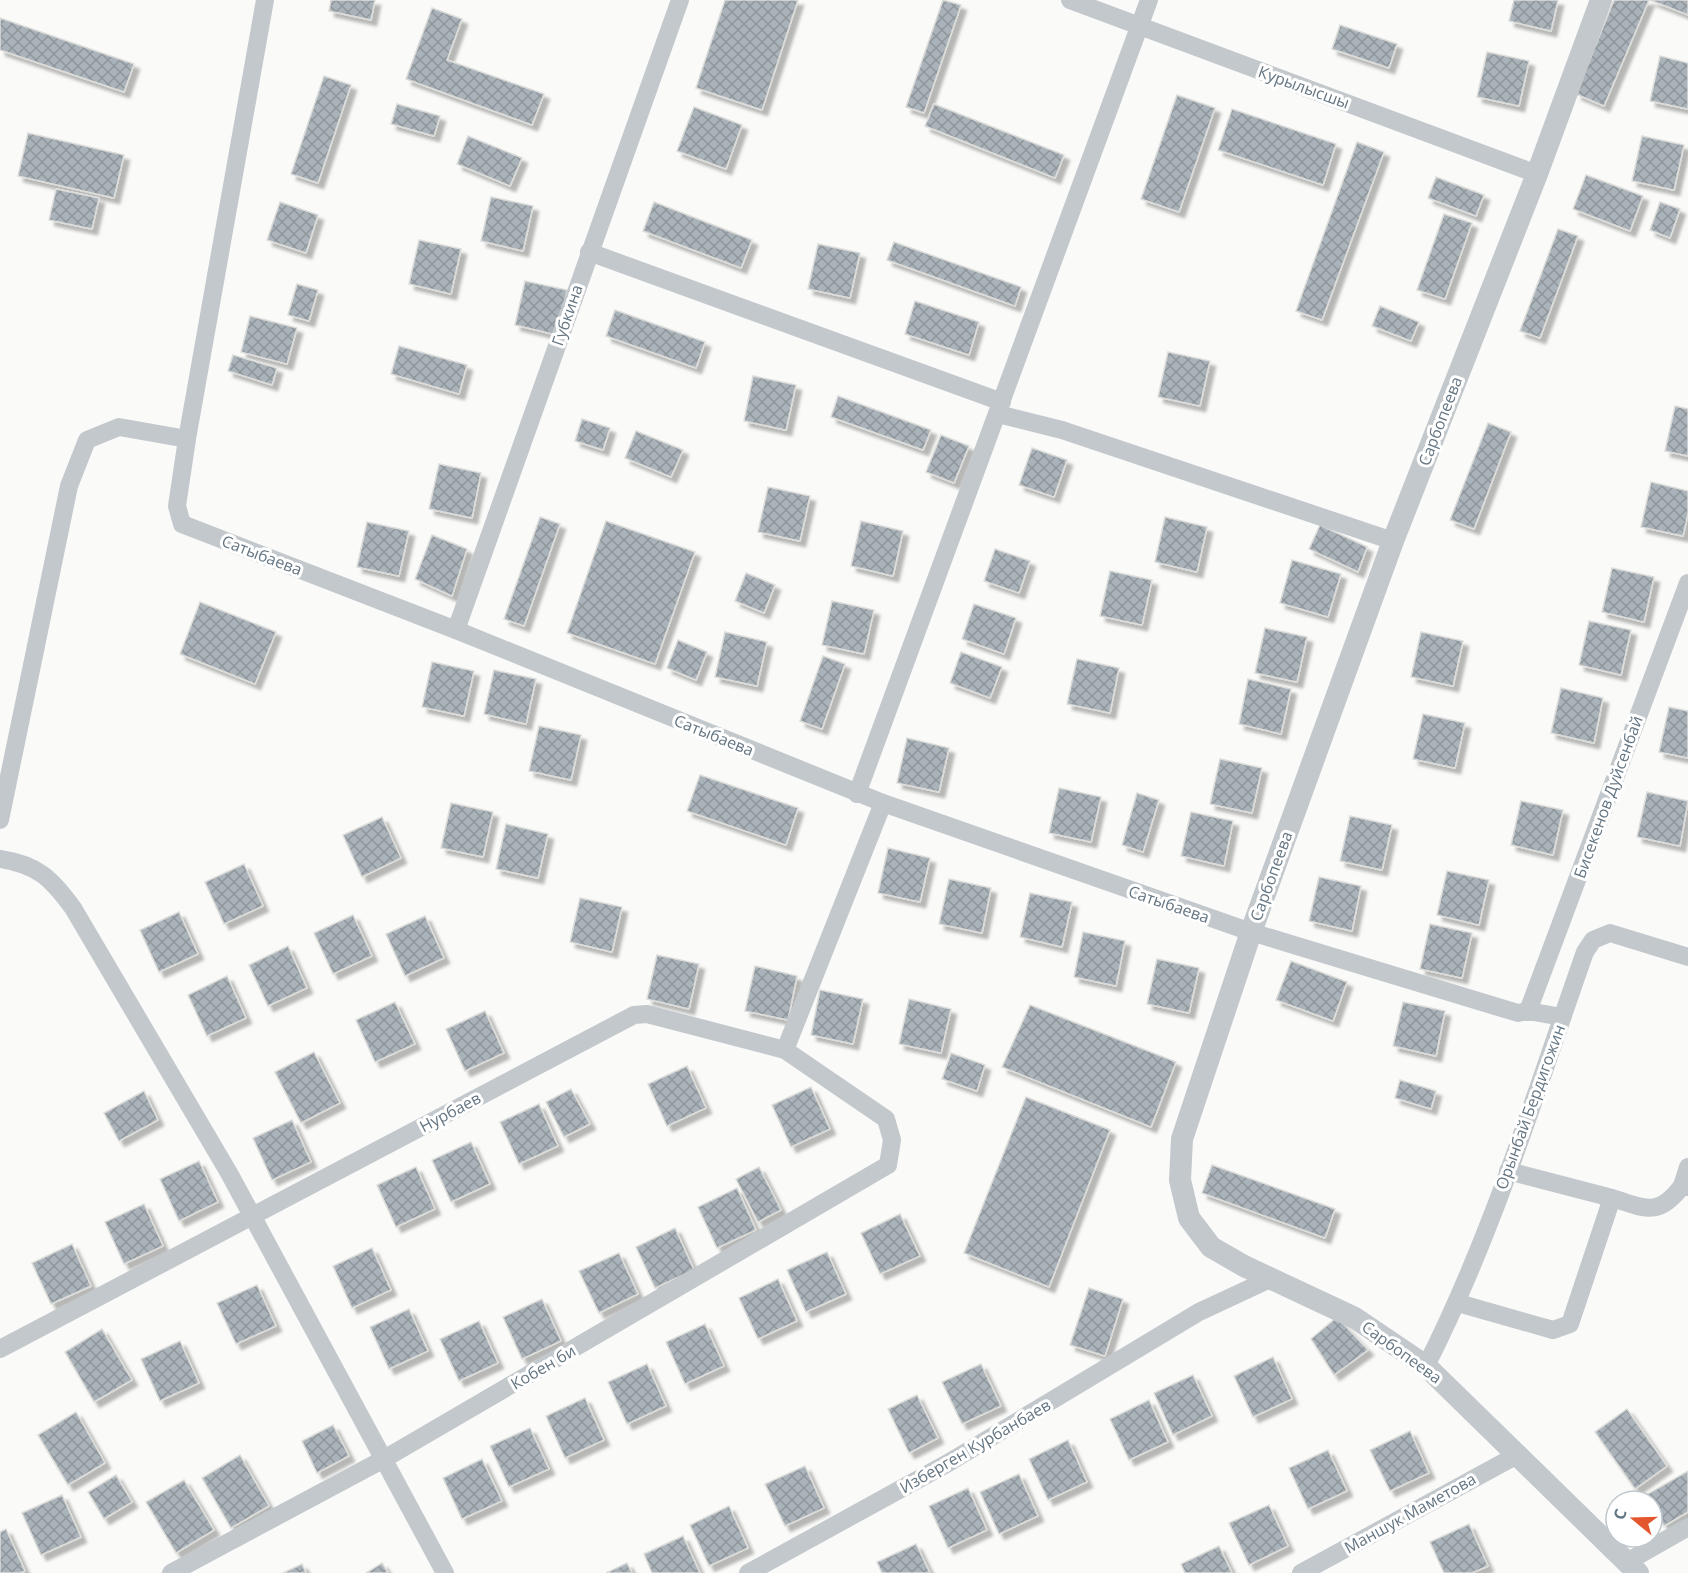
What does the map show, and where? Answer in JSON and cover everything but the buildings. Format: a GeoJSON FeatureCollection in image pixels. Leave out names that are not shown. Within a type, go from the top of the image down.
{"type":"FeatureCollection","features":[{"type":"Feature","properties":{"kind":"street"},"geometry":{"type":"LineString","coordinates":[[0,820],[69,486],[87,440],[119,427],[187,439],[266,0]]}},
{"type":"Feature","properties":{"kind":"street","name":"Губкина"},"geometry":{"type":"LineString","coordinates":[[456,630],[680,0]]}},
{"type":"Feature","properties":{"kind":"street","name":"Курылысшы"},"geometry":{"type":"LineString","coordinates":[[1070,0],[1537,174]]}},
{"type":"Feature","properties":{"kind":"street"},"geometry":{"type":"LineString","coordinates":[[857,794],[1149,0]]}},
{"type":"Feature","properties":{"kind":"street","name":"Сарбопеева"},"geometry":{"type":"LineString","coordinates":[[1601,0],[1537,174],[1393,541],[1251,932],[1182,1139],[1180,1180],[1189,1218],[1212,1247],[1244,1266],[1355,1317],[1426,1366],[1519,1454],[1632,1567]]}},
{"type":"Feature","properties":{"kind":"street"},"geometry":{"type":"LineString","coordinates":[[589,252],[1000,408],[1393,541]]}},
{"type":"Feature","properties":{"kind":"street","name":"Сатыбаева"},"geometry":{"type":"LineString","coordinates":[[187,439],[177,506],[182,525],[456,630],[857,794],[1251,932],[1518,1014],[1528,1011],[1562,1017]]}},
{"type":"Feature","properties":{"kind":"street","name":"Бисекенов Дуйсенбай"},"geometry":{"type":"LineString","coordinates":[[1528,1011],[1688,584]]}},
{"type":"Feature","properties":{"kind":"street"},"geometry":{"type":"LineString","coordinates":[[785,1050],[883,803]]}},
{"type":"Feature","properties":{"kind":"street"},"geometry":{"type":"LineString","coordinates":[[0,859],[20,862],[39,870],[55,884],[73,908],[253,1217],[445,1573]]}},
{"type":"Feature","properties":{"kind":"street","name":"Орынбай Бердигожин"},"geometry":{"type":"LineString","coordinates":[[1426,1366],[1458,1303],[1508,1171],[1585,952],[1593,940],[1610,933],[1688,957]]}},
{"type":"Feature","properties":{"kind":"street","name":"Нурбаев"},"geometry":{"type":"LineString","coordinates":[[0,1349],[634,1015],[647,1014],[785,1050],[886,1119],[892,1140]]}},
{"type":"Feature","properties":{"kind":"street","name":"Кобен би"},"geometry":{"type":"LineString","coordinates":[[171,1573],[384,1460],[888,1165],[892,1140]]}},
{"type":"Feature","properties":{"kind":"street"},"geometry":{"type":"LineString","coordinates":[[1508,1171],[1649,1209],[1669,1203],[1685,1187],[1688,1167]]}},
{"type":"Feature","properties":{"kind":"street"},"geometry":{"type":"LineString","coordinates":[[1458,1303],[1552,1330],[1570,1324],[1612,1198]]}},
{"type":"Feature","properties":{"kind":"street","name":"Изберген Курбанбаев"},"geometry":{"type":"LineString","coordinates":[[748,1573],[948,1463],[1199,1312],[1272,1278]]}},
{"type":"Feature","properties":{"kind":"street","name":"Маншук Маметова"},"geometry":{"type":"LineString","coordinates":[[1301,1573],[1519,1454]]}},
{"type":"Feature","properties":{"kind":"street"},"geometry":{"type":"LineString","coordinates":[[1632,1567],[1688,1527]]}}]}
